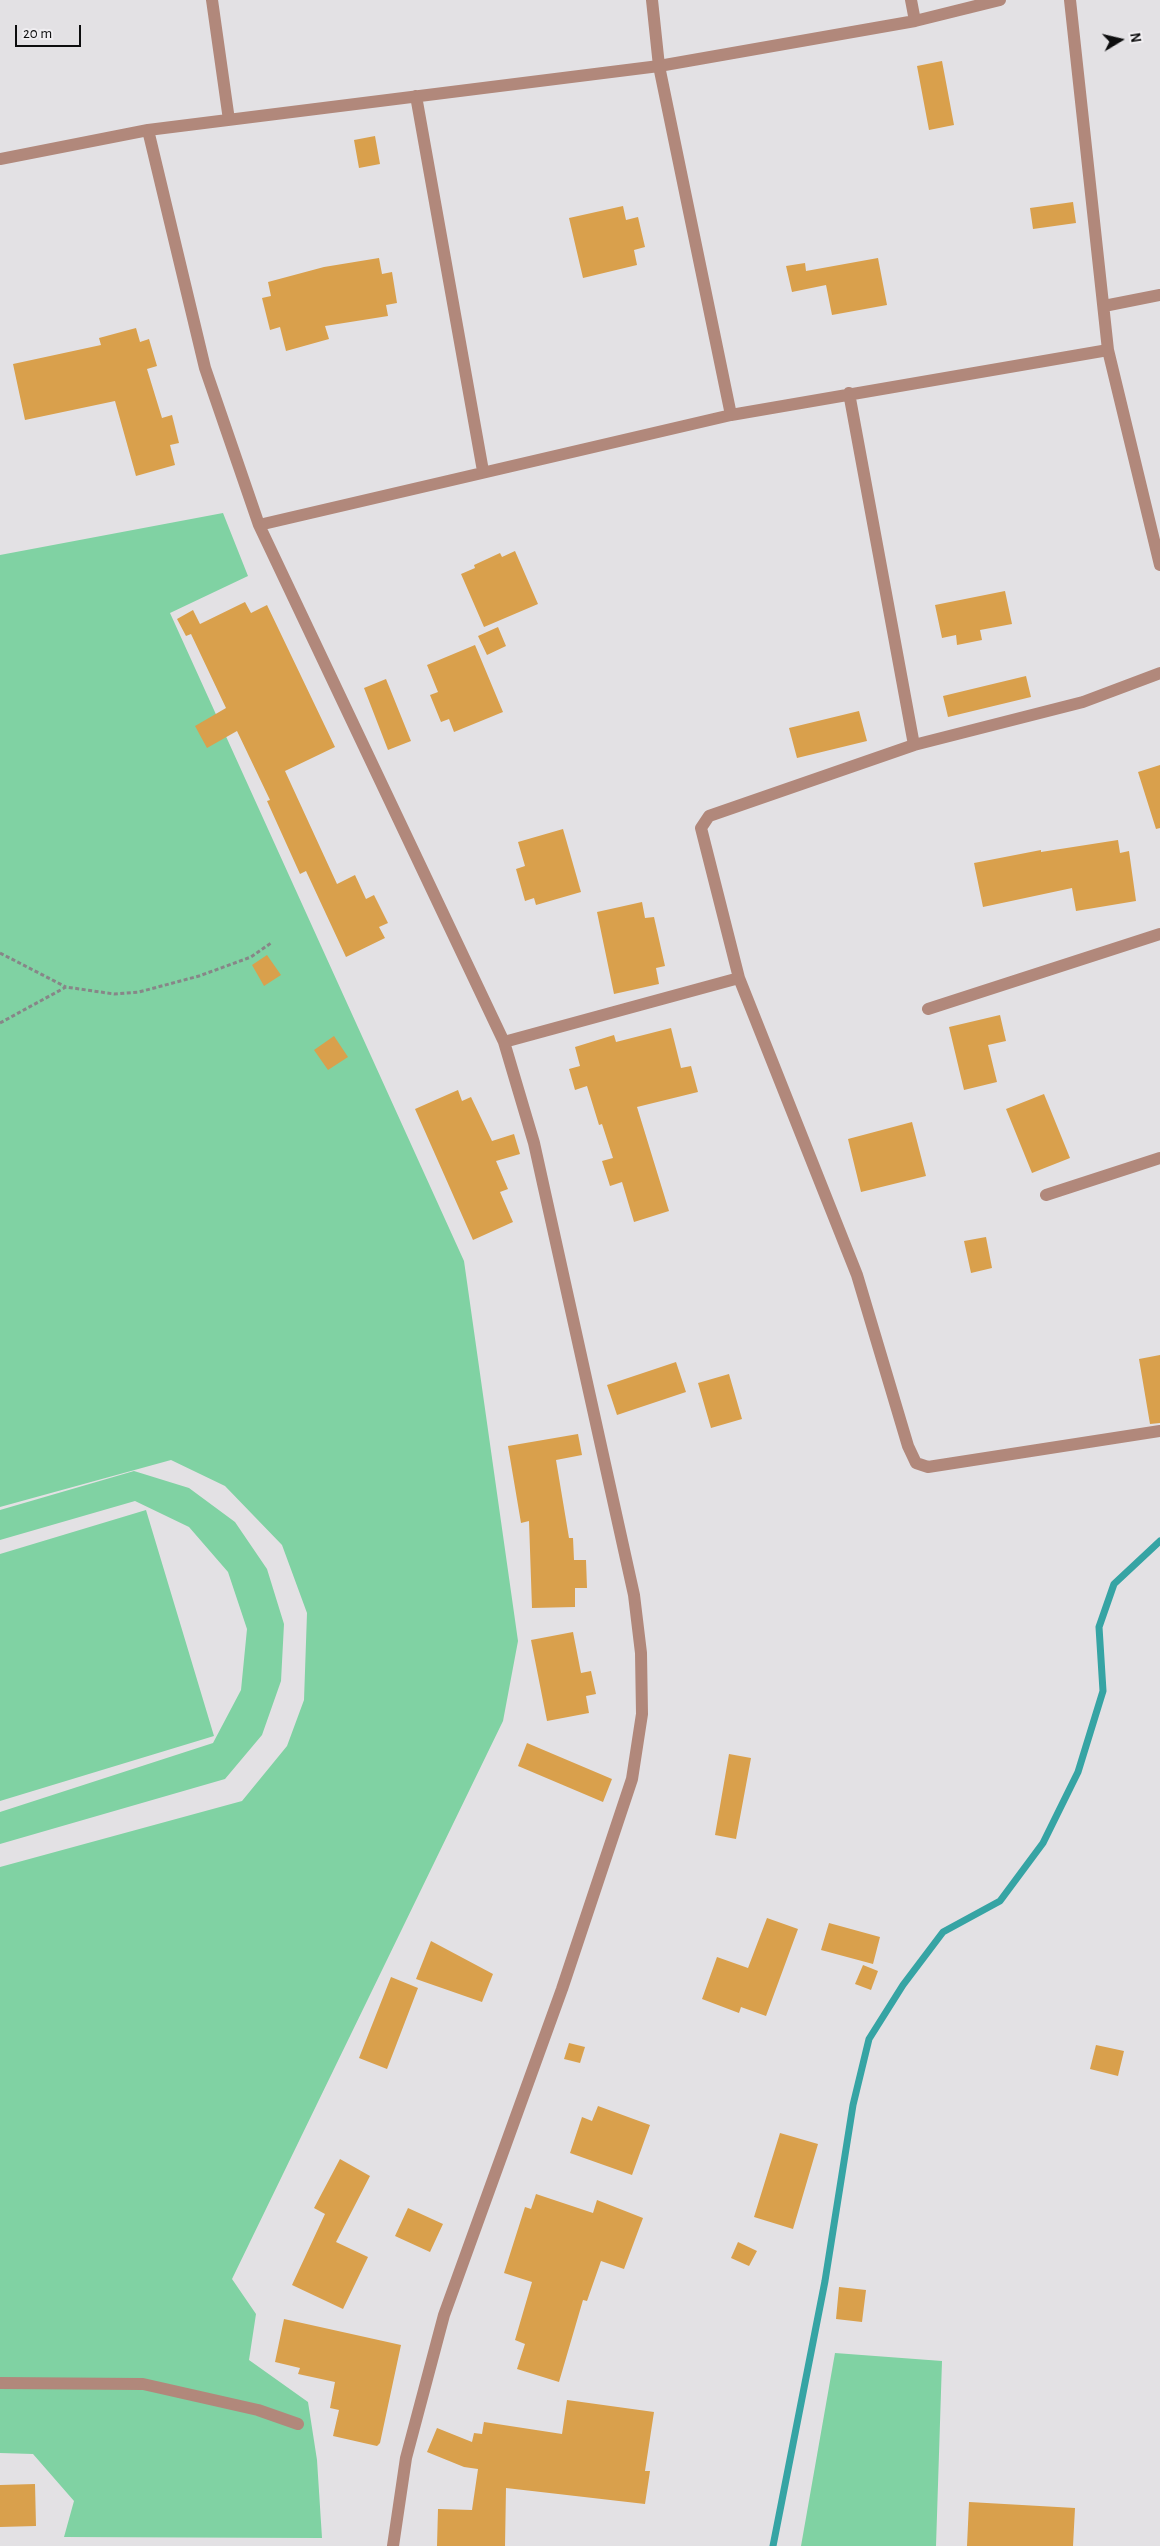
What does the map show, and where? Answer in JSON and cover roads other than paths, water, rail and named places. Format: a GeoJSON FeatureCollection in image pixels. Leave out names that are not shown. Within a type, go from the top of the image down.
{"type":"FeatureCollection","features":[{"type":"Feature","properties":{"kind":"street"},"geometry":{"type":"LineString","coordinates":[[212,0],[229,120]]}},
{"type":"Feature","properties":{"kind":"street"},"geometry":{"type":"LineString","coordinates":[[652,0],[659,66],[731,415]]}},
{"type":"Feature","properties":{"kind":"street"},"geometry":{"type":"LineString","coordinates":[[911,0],[914,20]]}},
{"type":"Feature","properties":{"kind":"street"},"geometry":{"type":"LineString","coordinates":[[0,159],[148,130],[659,66],[914,20],[1000,0]]}},
{"type":"Feature","properties":{"kind":"street"},"geometry":{"type":"LineString","coordinates":[[1070,0],[1108,350],[1160,565]]}},
{"type":"Feature","properties":{"kind":"street"},"geometry":{"type":"LineString","coordinates":[[416,96],[482,472]]}},
{"type":"Feature","properties":{"kind":"street"},"geometry":{"type":"LineString","coordinates":[[148,130],[205,368],[259,525],[504,1042],[534,1143],[634,1595],[641,1653],[642,1714],[632,1779],[562,1989],[444,2315],[406,2458],[393,2546]]}},
{"type":"Feature","properties":{"kind":"street"},"geometry":{"type":"LineString","coordinates":[[1104,306],[1160,295]]}},
{"type":"Feature","properties":{"kind":"street"},"geometry":{"type":"LineString","coordinates":[[259,525],[731,415],[849,393],[1108,350]]}},
{"type":"Feature","properties":{"kind":"street"},"geometry":{"type":"LineString","coordinates":[[849,393],[914,745]]}},
{"type":"Feature","properties":{"kind":"street"},"geometry":{"type":"LineString","coordinates":[[1160,674],[1083,702],[914,745],[709,816],[704,820],[702,828],[739,978],[856,1275],[908,1446],[916,1463],[928,1467],[1160,1431]]}},
{"type":"Feature","properties":{"kind":"street"},"geometry":{"type":"LineString","coordinates":[[928,1008],[1160,934]]}},
{"type":"Feature","properties":{"kind":"street"},"geometry":{"type":"LineString","coordinates":[[504,1042],[739,978]]}},
{"type":"Feature","properties":{"kind":"street"},"geometry":{"type":"LineString","coordinates":[[1046,1195],[1160,1158]]}},
{"type":"Feature","properties":{"kind":"street"},"geometry":{"type":"LineString","coordinates":[[0,2383],[143,2384],[258,2410],[298,2424]]}},
{"type":"Feature","properties":{"kind":"waterway"},"geometry":{"type":"LineString","coordinates":[[773,2546],[825,2281],[853,2105],[869,2039],[903,1985],[943,1932],[1000,1901],[1043,1843],[1078,1772],[1103,1691],[1099,1627],[1114,1584],[1160,1541]]}}]}
